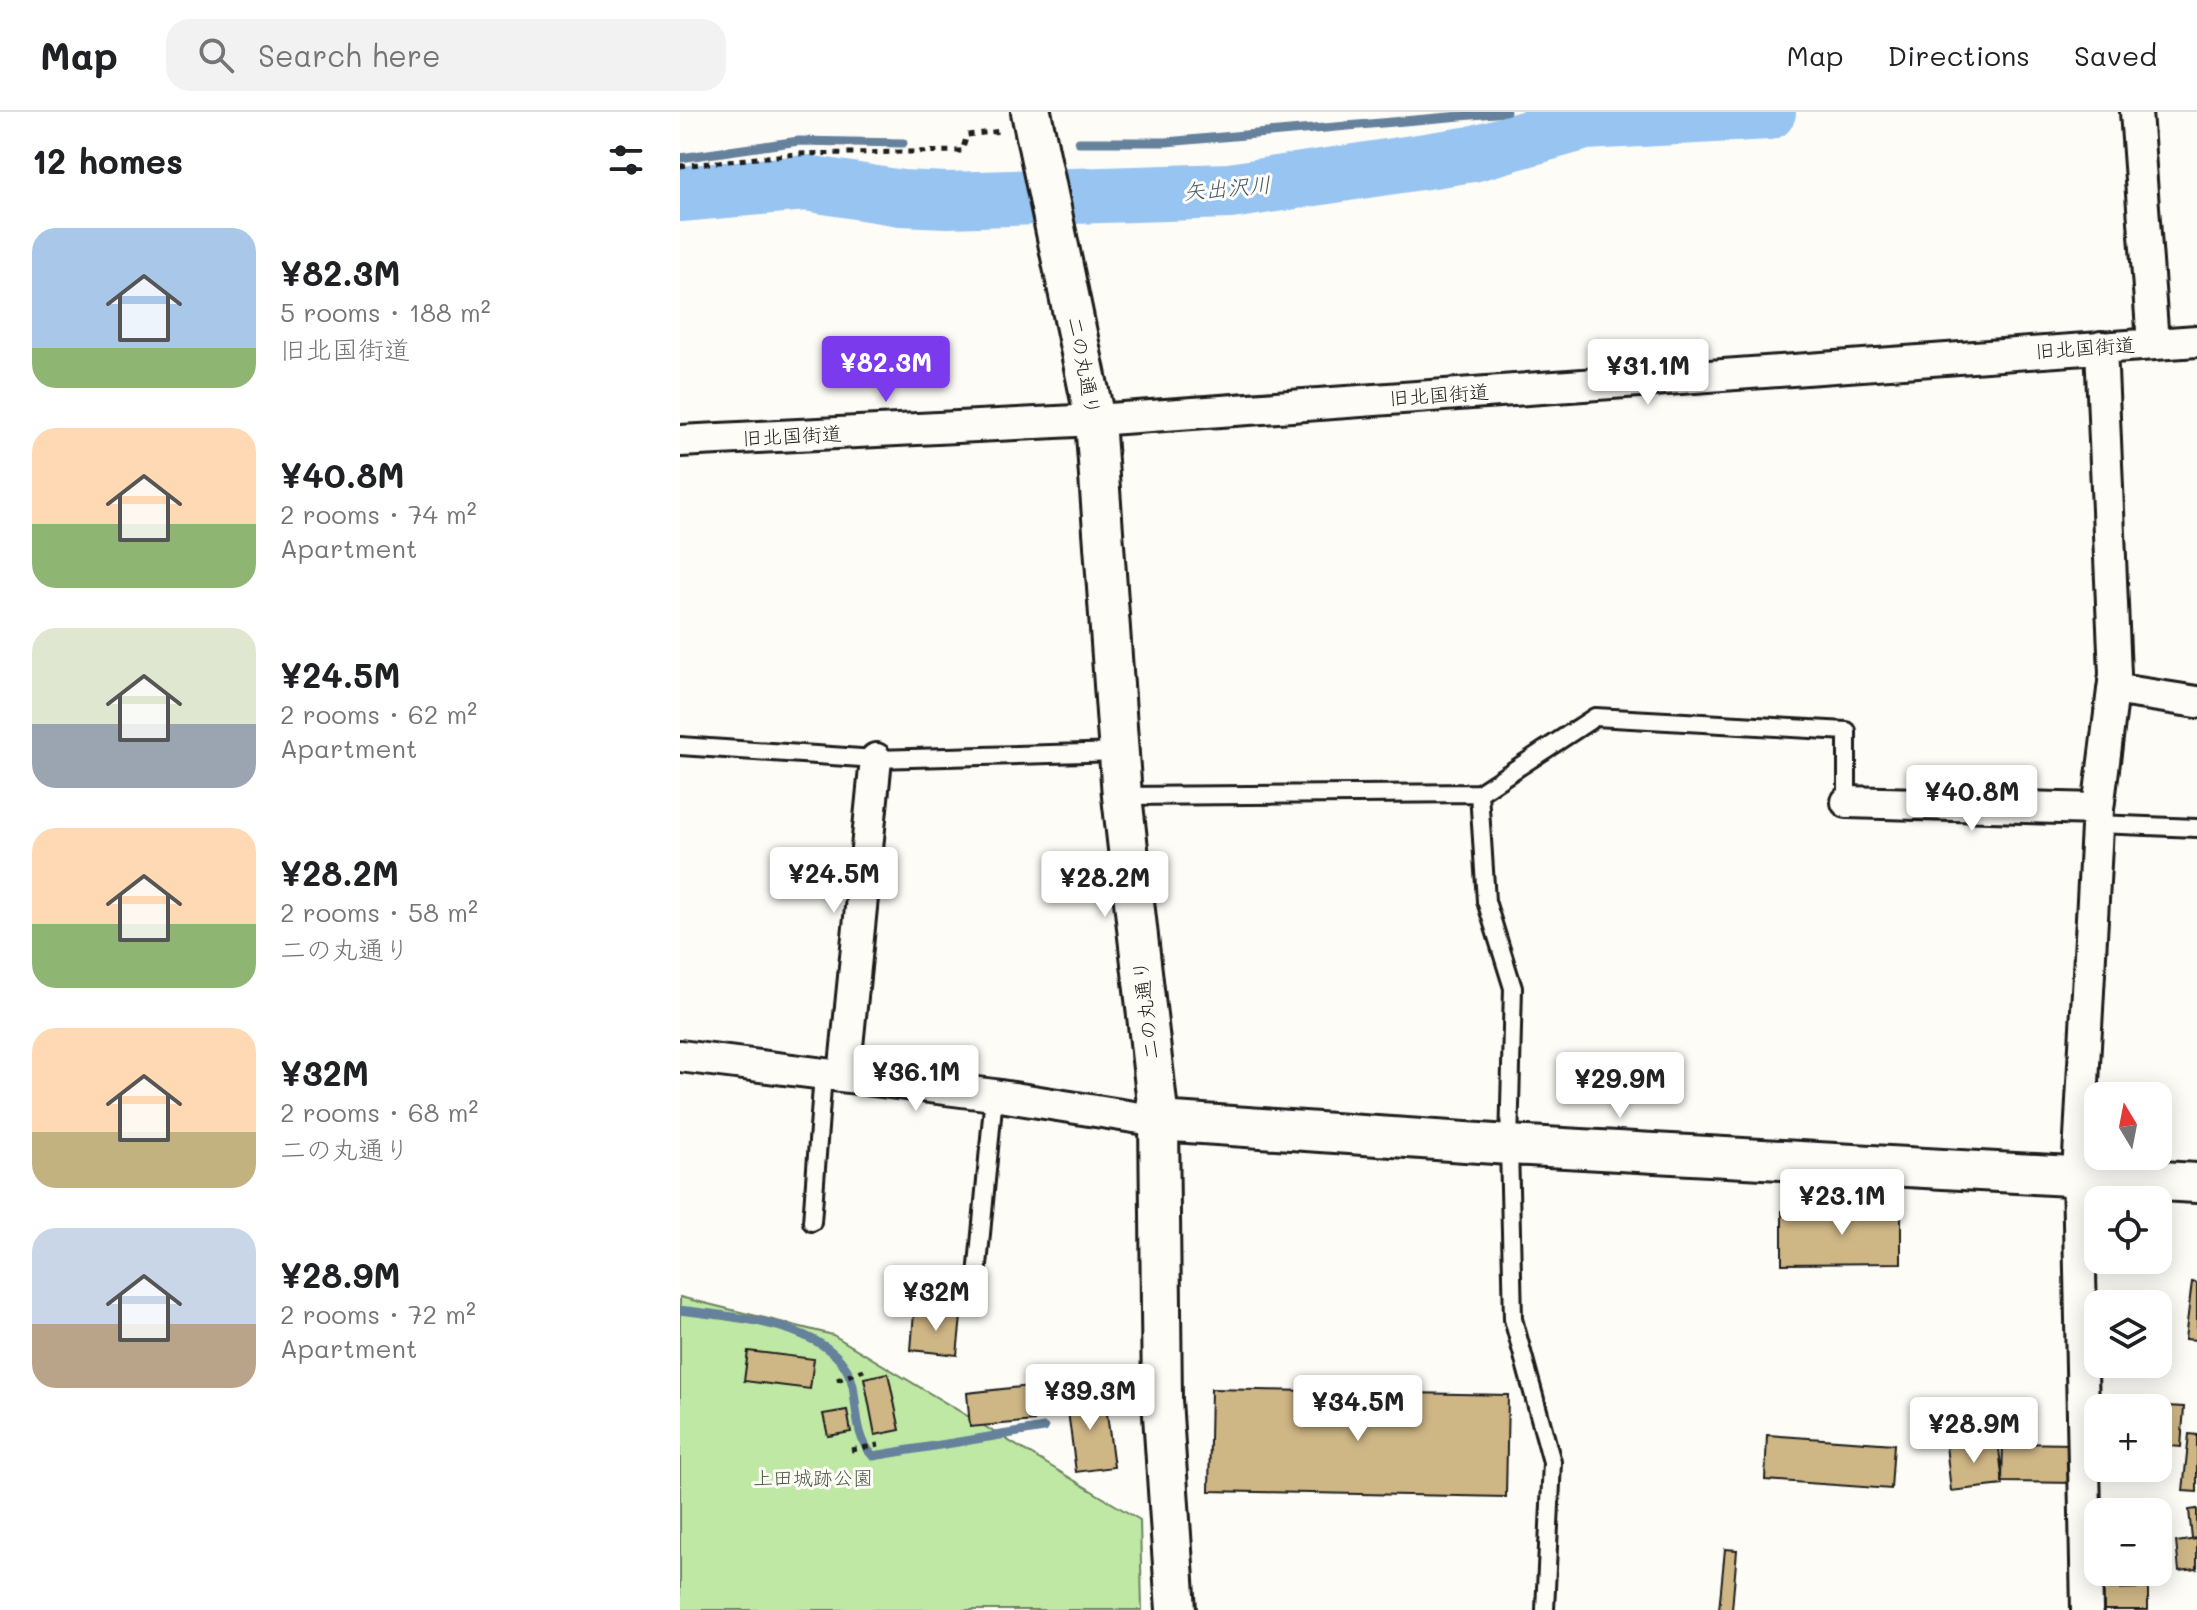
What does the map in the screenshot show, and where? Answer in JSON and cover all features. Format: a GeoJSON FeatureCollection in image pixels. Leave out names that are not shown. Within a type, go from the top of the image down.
{"type":"FeatureCollection","features":[{"type":"Feature","properties":{"kind":"street"},"geometry":{"type":"LineString","coordinates":[[2137,120],[2153,343]]}},
{"type":"Feature","properties":{"kind":"street","name":"二の丸通り"},"geometry":{"type":"LineString","coordinates":[[1035,131],[1095,420],[1122,796],[1159,1121],[1162,1400],[1176,1610]]}},
{"type":"Feature","properties":{"kind":"street","name":"旧北国街道"},"geometry":{"type":"LineString","coordinates":[[680,441],[1095,420],[2197,341]]}},
{"type":"Feature","properties":{"kind":"street"},"geometry":{"type":"LineString","coordinates":[[2087,1610],[2078,1174],[2097,816],[2113,689],[2101,347]]}},
{"type":"Feature","properties":{"kind":"street"},"geometry":{"type":"LineString","coordinates":[[2113,689],[2197,702]]}},
{"type":"Feature","properties":{"kind":"street"},"geometry":{"type":"LineString","coordinates":[[834,1075],[876,759]]}},
{"type":"Feature","properties":{"kind":"street"},"geometry":{"type":"LineString","coordinates":[[1847,802],[2097,816]]}},
{"type":"Feature","properties":{"kind":"street"},"geometry":{"type":"LineString","coordinates":[[680,1056],[994,1095],[1159,1121],[1509,1145],[2078,1174],[2197,1183]]}},
{"type":"Feature","properties":{"kind":"lane"},"geometry":{"type":"LineString","coordinates":[[1122,796],[1479,793],[1595,717],[1847,731],[1847,802]]}},
{"type":"Feature","properties":{"kind":"lane"},"geometry":{"type":"LineString","coordinates":[[680,746],[876,759],[1120,752]]}},
{"type":"Feature","properties":{"kind":"lane"},"geometry":{"type":"LineString","coordinates":[[1479,793],[1486,901],[1513,988],[1509,1145],[1513,1319],[1552,1462],[1545,1610]]}},
{"type":"Feature","properties":{"kind":"lane"},"geometry":{"type":"LineString","coordinates":[[2097,816],[2197,828]]}},
{"type":"Feature","properties":{"kind":"lane"},"geometry":{"type":"LineString","coordinates":[[812,1222],[834,1075]]}},
{"type":"Feature","properties":{"kind":"lane"},"geometry":{"type":"LineString","coordinates":[[975,1298],[994,1095]]}},
{"type":"Feature","properties":{"kind":"path"},"geometry":{"type":"LineString","coordinates":[[680,166],[796,154],[962,151],[967,135],[1035,131]]}},
{"type":"Feature","properties":{"kind":"path"},"geometry":{"type":"LineString","coordinates":[[837,1380],[864,1370]]}},
{"type":"Feature","properties":{"kind":"path"},"geometry":{"type":"LineString","coordinates":[[851,1450],[879,1445]]}},
{"type":"Feature","properties":{"kind":"green space","name":"上田城跡公園"},"geometry":{"type":"Polygon","coordinates":[[[680,1297],[833,1335],[1140,1520],[1142,1610],[680,1610],[680,1297]]]}},
{"type":"Feature","properties":{"kind":"building"},"geometry":{"type":"Polygon","coordinates":[[[1901,1210],[1901,1263],[1782,1264],[1782,1211],[1901,1210]]]}},
{"type":"Feature","properties":{"kind":"building"},"geometry":{"type":"Polygon","coordinates":[[[2192,1282],[2197,1283],[2197,1340],[2185,1339],[2192,1282]]]}},
{"type":"Feature","properties":{"kind":"building"},"geometry":{"type":"Polygon","coordinates":[[[914,1312],[961,1317],[957,1355],[911,1350],[914,1312]]]}},
{"type":"Feature","properties":{"kind":"building"},"geometry":{"type":"Polygon","coordinates":[[[748,1351],[814,1359],[810,1389],[744,1381],[748,1351]]]}},
{"type":"Feature","properties":{"kind":"building"},"geometry":{"type":"Polygon","coordinates":[[[888,1373],[900,1430],[875,1435],[864,1378],[888,1373]]]}},
{"type":"Feature","properties":{"kind":"building"},"geometry":{"type":"Polygon","coordinates":[[[1030,1386],[1034,1421],[970,1427],[967,1393],[1030,1386]]]}},
{"type":"Feature","properties":{"kind":"building"},"geometry":{"type":"Polygon","coordinates":[[[1211,1389],[1508,1395],[1506,1497],[1209,1491],[1211,1389]]]}},
{"type":"Feature","properties":{"kind":"building"},"geometry":{"type":"Polygon","coordinates":[[[1104,1391],[1114,1467],[1076,1472],[1066,1396],[1104,1391]]]}},
{"type":"Feature","properties":{"kind":"building"},"geometry":{"type":"Polygon","coordinates":[[[2172,1406],[2184,1407],[2181,1447],[2172,1446],[2172,1406]]]}},
{"type":"Feature","properties":{"kind":"building"},"geometry":{"type":"Polygon","coordinates":[[[847,1410],[851,1432],[828,1436],[823,1414],[847,1410]]]}},
{"type":"Feature","properties":{"kind":"building"},"geometry":{"type":"Polygon","coordinates":[[[2189,1434],[2197,1435],[2197,1492],[2183,1491],[2189,1434]]]}},
{"type":"Feature","properties":{"kind":"building"},"geometry":{"type":"Polygon","coordinates":[[[1767,1435],[1894,1444],[1891,1489],[1765,1480],[1767,1435]]]}},
{"type":"Feature","properties":{"kind":"building"},"geometry":{"type":"Polygon","coordinates":[[[1998,1439],[2003,1485],[1951,1491],[1946,1445],[1998,1439]]]}},
{"type":"Feature","properties":{"kind":"building"},"geometry":{"type":"Polygon","coordinates":[[[2003,1443],[2077,1444],[2076,1483],[2002,1482],[2003,1443]]]}},
{"type":"Feature","properties":{"kind":"building"},"geometry":{"type":"Polygon","coordinates":[[[2197,1509],[2197,1538],[2192,1539],[2189,1510],[2197,1509]]]}},
{"type":"Feature","properties":{"kind":"building"},"geometry":{"type":"Polygon","coordinates":[[[2197,1539],[2197,1569],[2179,1571],[2176,1542],[2197,1539]]]}},
{"type":"Feature","properties":{"kind":"building"},"geometry":{"type":"Polygon","coordinates":[[[1725,1549],[1737,1550],[1732,1610],[1719,1610],[1725,1549]]]}},
{"type":"Feature","properties":{"kind":"building"},"geometry":{"type":"Polygon","coordinates":[[[2148,1588],[2148,1610],[2104,1610],[2103,1589],[2148,1588]]]}},
{"type":"Feature","properties":{"kind":"waterway"},"geometry":{"type":"LineString","coordinates":[[1079,142],[1166,142],[1506,112]]}},
{"type":"Feature","properties":{"kind":"waterway","name":"矢出沢川"},"geometry":{"type":"LineString","coordinates":[[680,194],[806,183],[901,198],[947,200],[1230,191],[1472,154],[1585,122],[1768,112]]}},
{"type":"Feature","properties":{"kind":"waterway"},"geometry":{"type":"LineString","coordinates":[[680,158],[799,141],[903,143]]}},
{"type":"Feature","properties":{"kind":"waterway"},"geometry":{"type":"LineString","coordinates":[[680,1310],[781,1327],[806,1336],[828,1349],[844,1365],[853,1386],[860,1432],[873,1456],[1044,1428]]}}]}
